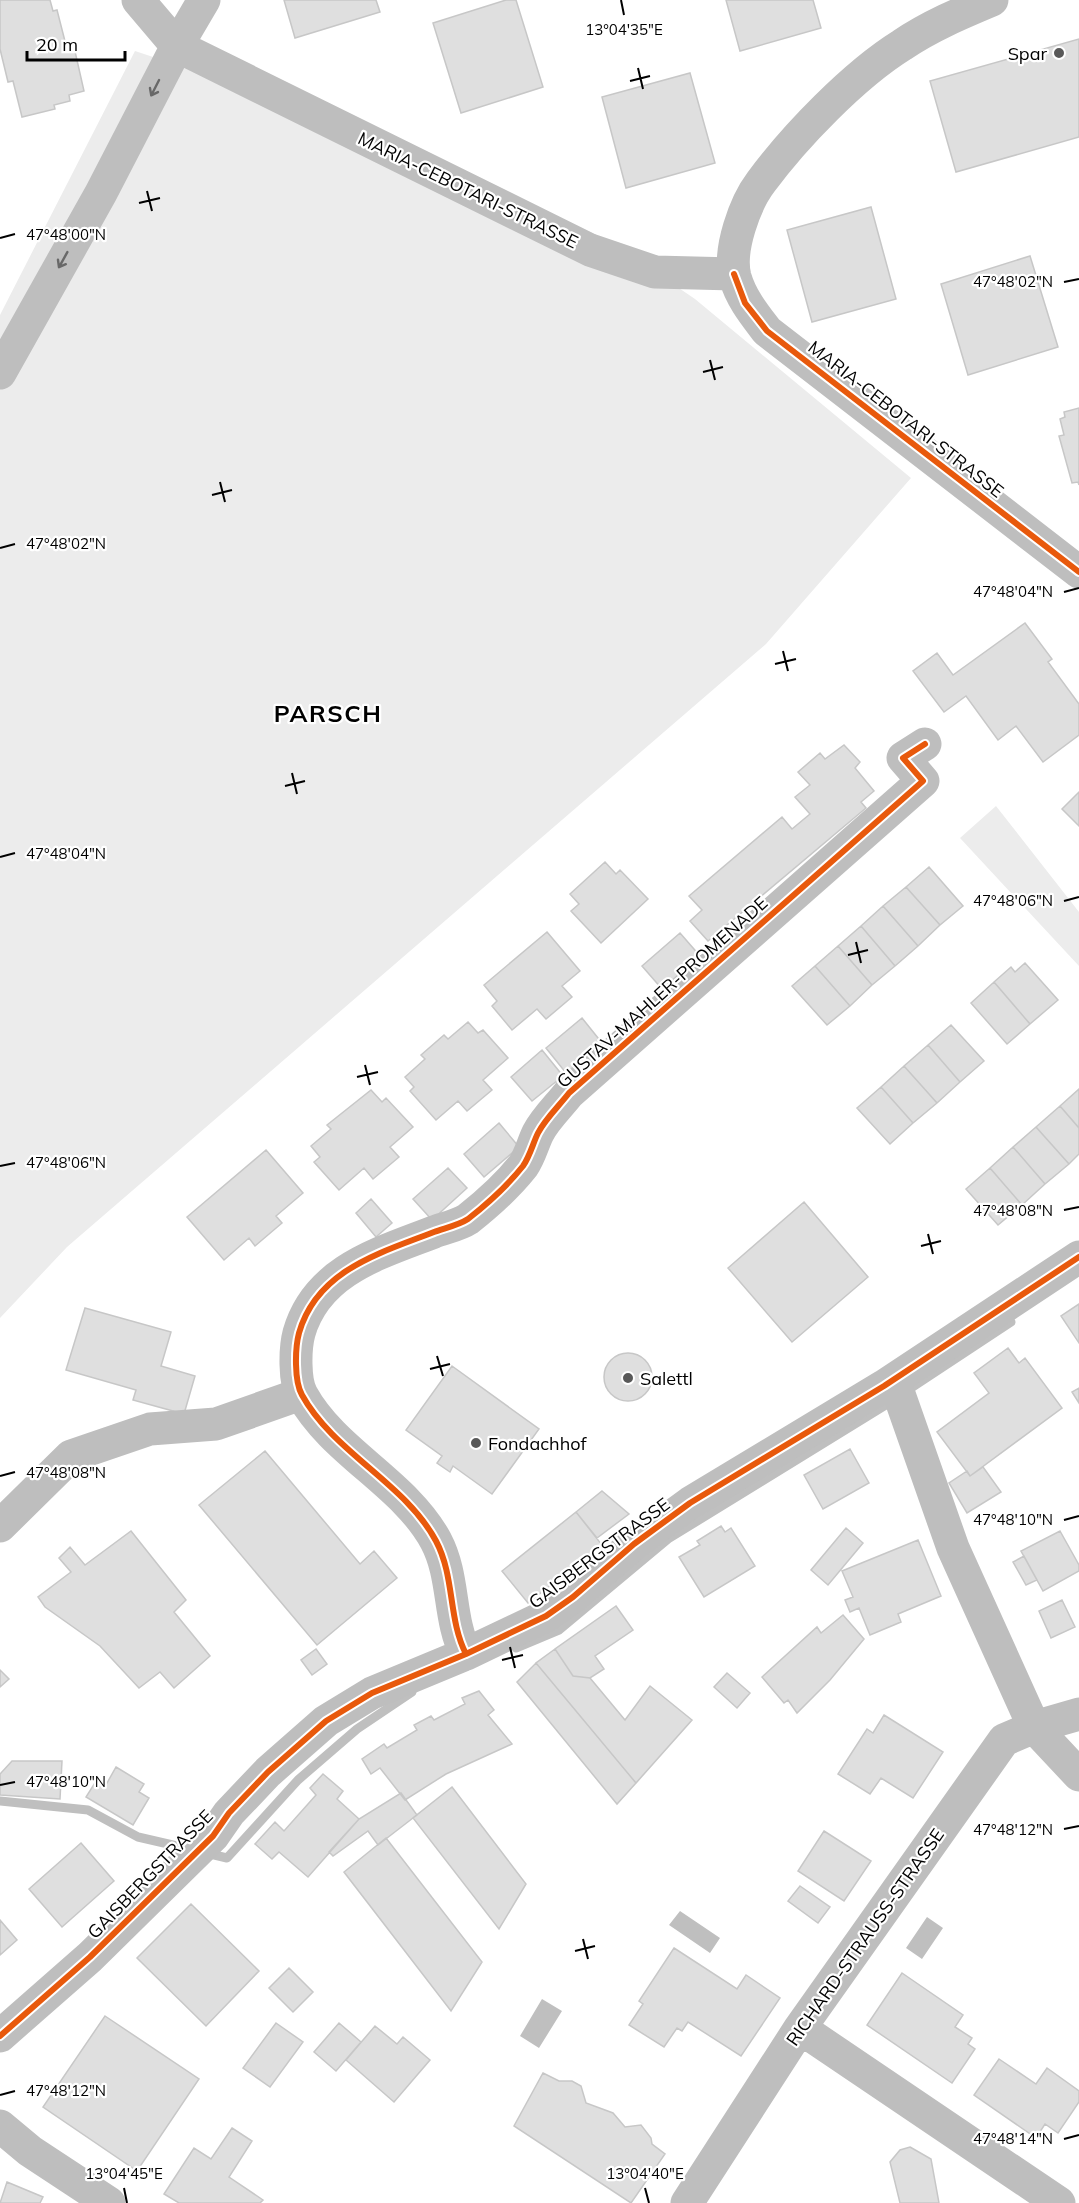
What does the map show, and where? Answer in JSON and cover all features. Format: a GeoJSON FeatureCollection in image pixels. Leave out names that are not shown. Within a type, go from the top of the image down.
{"type":"FeatureCollection","features":[{"type":"Feature","properties":{"kind":"street","name":"MARIA-CEBOTARI-STRASSE"},"geometry":{"type":"LineString","coordinates":[[138,0],[177,46],[590,250],[655,272],[734,274],[745,303],[767,331],[1079,572]]}},
{"type":"Feature","properties":{"kind":"street"},"geometry":{"type":"LineString","coordinates":[[0,373],[101,193],[177,46],[204,0]]}},
{"type":"Feature","properties":{"kind":"street"},"geometry":{"type":"LineString","coordinates":[[734,274],[738,226],[760,183],[817,119],[856,79],[900,46],[934,26],[992,0]]}},
{"type":"Feature","properties":{"kind":"street","name":"GUSTAV-MAHLER-PROMENADE"},"geometry":{"type":"LineString","coordinates":[[466,1654],[457,1636],[443,1555],[435,1539],[373,1470],[333,1436],[301,1394],[295,1349],[304,1317],[320,1292],[348,1268],[385,1249],[466,1220],[506,1185],[525,1164],[539,1131],[568,1093],[923,781],[903,758],[925,744]]}},
{"type":"Feature","properties":{"kind":"street","name":"GAISBERGSTRASSE"},"geometry":{"type":"LineString","coordinates":[[0,2036],[90,1957],[213,1836],[229,1813],[268,1772],[326,1722],[372,1693],[466,1654],[546,1616],[573,1597],[634,1544],[690,1503],[894,1380],[1079,1257]]}},
{"type":"Feature","properties":{"kind":"street"},"geometry":{"type":"LineString","coordinates":[[894,1380],[904,1414],[953,1548],[1034,1727],[1079,1775]]}},
{"type":"Feature","properties":{"kind":"street"},"geometry":{"type":"LineString","coordinates":[[0,1526],[71,1456],[150,1429],[216,1424],[301,1394]]}},
{"type":"Feature","properties":{"kind":"street","name":"RICHARD-STRAUSS-STRASSE"},"geometry":{"type":"LineString","coordinates":[[687,2203],[800,2028],[1005,1740],[1034,1727],[1079,1714]]}},
{"type":"Feature","properties":{"kind":"street"},"geometry":{"type":"LineString","coordinates":[[800,2028],[1059,2203]]}},
{"type":"Feature","properties":{"kind":"street"},"geometry":{"type":"LineString","coordinates":[[0,2126],[30,2151],[110,2203]]}},
{"type":"Feature","properties":{"kind":"shaded area"},"geometry":{"type":"Polygon","coordinates":[[[135,51],[385,134],[611,242],[695,299],[911,478],[766,644],[67,1247],[0,1318],[0,315],[135,51]]]}},
{"type":"Feature","properties":{"kind":"shaded area"},"geometry":{"type":"Polygon","coordinates":[[[996,806],[1079,912],[1079,966],[960,838],[996,806]]]}},
{"type":"Feature","properties":{"kind":"shaded area"},"geometry":{"type":"Polygon","coordinates":[[[680,1911],[720,1938],[710,1953],[669,1925],[680,1911]]]}},
{"type":"Feature","properties":{"kind":"shaded area"},"geometry":{"type":"Polygon","coordinates":[[[927,1917],[943,1928],[922,1959],[906,1948],[927,1917]]]}},
{"type":"Feature","properties":{"kind":"shaded area"},"geometry":{"type":"Polygon","coordinates":[[[542,1999],[562,2011],[539,2048],[520,2036],[542,1999]]]}},
{"type":"Feature","properties":{"kind":"building"},"geometry":{"type":"Polygon","coordinates":[[[0,0],[50,0],[53,11],[57,10],[67,49],[74,47],[84,91],[69,95],[70,101],[54,105],[55,109],[22,117],[13,81],[8,82],[0,49],[0,0]]]}},
{"type":"Feature","properties":{"kind":"building"},"geometry":{"type":"Polygon","coordinates":[[[284,0],[376,0],[380,12],[295,38],[284,0]]]}},
{"type":"Feature","properties":{"kind":"building"},"geometry":{"type":"Polygon","coordinates":[[[506,0],[516,0],[543,87],[461,113],[433,23],[506,0]]]}},
{"type":"Feature","properties":{"kind":"building"},"geometry":{"type":"Polygon","coordinates":[[[726,0],[813,0],[821,28],[740,51],[726,0]]]}},
{"type":"Feature","properties":{"kind":"building"},"geometry":{"type":"Polygon","coordinates":[[[1079,39],[1079,137],[956,172],[930,81],[1079,39]]]}},
{"type":"Feature","properties":{"kind":"building"},"geometry":{"type":"Polygon","coordinates":[[[690,73],[715,163],[626,188],[602,97],[690,73]]]}},
{"type":"Feature","properties":{"kind":"building"},"geometry":{"type":"Polygon","coordinates":[[[871,207],[896,299],[812,322],[787,230],[871,207]]]}},
{"type":"Feature","properties":{"kind":"building"},"geometry":{"type":"Polygon","coordinates":[[[1030,256],[1058,347],[968,375],[941,284],[1030,256]]]}},
{"type":"Feature","properties":{"kind":"building"},"geometry":{"type":"Polygon","coordinates":[[[1079,408],[1079,485],[1078,482],[1072,483],[1059,436],[1064,435],[1060,419],[1065,417],[1064,412],[1079,408]]]}},
{"type":"Feature","properties":{"kind":"building"},"geometry":{"type":"Polygon","coordinates":[[[1025,623],[1052,659],[1048,662],[1079,704],[1079,735],[1043,762],[1016,726],[998,740],[966,696],[944,712],[913,671],[937,653],[953,675],[1025,623]]]}},
{"type":"Feature","properties":{"kind":"building"},"geometry":{"type":"Polygon","coordinates":[[[844,745],[860,762],[855,768],[874,791],[861,802],[866,808],[708,941],[690,921],[702,910],[689,896],[782,817],[792,829],[810,814],[795,797],[810,785],[798,772],[820,753],[825,759],[844,745]]]}},
{"type":"Feature","properties":{"kind":"building"},"geometry":{"type":"Polygon","coordinates":[[[1079,792],[1079,826],[1062,809],[1079,792]]]}},
{"type":"Feature","properties":{"kind":"building"},"geometry":{"type":"Polygon","coordinates":[[[605,862],[616,874],[620,870],[648,899],[601,943],[571,911],[579,904],[570,894],[605,862]]]}},
{"type":"Feature","properties":{"kind":"building"},"geometry":{"type":"Polygon","coordinates":[[[929,867],[963,906],[940,925],[906,887],[929,867]]]}},
{"type":"Feature","properties":{"kind":"building"},"geometry":{"type":"Polygon","coordinates":[[[906,887],[940,925],[918,946],[883,906],[906,887]]]}},
{"type":"Feature","properties":{"kind":"building"},"geometry":{"type":"Polygon","coordinates":[[[883,906],[918,946],[895,966],[861,926],[883,906]]]}},
{"type":"Feature","properties":{"kind":"building"},"geometry":{"type":"Polygon","coordinates":[[[861,926],[895,966],[872,985],[838,946],[861,926]]]}},
{"type":"Feature","properties":{"kind":"building"},"geometry":{"type":"Polygon","coordinates":[[[547,932],[580,971],[562,986],[572,997],[546,1019],[537,1009],[512,1030],[492,1006],[497,1001],[484,985],[547,932]]]}},
{"type":"Feature","properties":{"kind":"building"},"geometry":{"type":"Polygon","coordinates":[[[680,933],[700,956],[662,989],[642,966],[680,933]]]}},
{"type":"Feature","properties":{"kind":"building"},"geometry":{"type":"Polygon","coordinates":[[[838,946],[872,985],[850,1006],[815,966],[838,946]]]}},
{"type":"Feature","properties":{"kind":"building"},"geometry":{"type":"Polygon","coordinates":[[[1025,963],[1058,1000],[1030,1024],[994,982],[1011,967],[1015,972],[1025,963]]]}},
{"type":"Feature","properties":{"kind":"building"},"geometry":{"type":"Polygon","coordinates":[[[815,966],[850,1006],[827,1025],[792,986],[815,966]]]}},
{"type":"Feature","properties":{"kind":"building"},"geometry":{"type":"Polygon","coordinates":[[[994,982],[1030,1024],[1007,1044],[971,1003],[994,982]]]}},
{"type":"Feature","properties":{"kind":"building"},"geometry":{"type":"Polygon","coordinates":[[[582,1018],[602,1043],[566,1073],[546,1048],[582,1018]]]}},
{"type":"Feature","properties":{"kind":"building"},"geometry":{"type":"Polygon","coordinates":[[[468,1022],[478,1033],[483,1030],[508,1058],[483,1080],[492,1090],[467,1111],[458,1101],[436,1120],[410,1091],[414,1087],[405,1077],[425,1059],[421,1055],[444,1035],[448,1039],[468,1022]]]}},
{"type":"Feature","properties":{"kind":"building"},"geometry":{"type":"Polygon","coordinates":[[[951,1025],[984,1061],[960,1082],[928,1045],[951,1025]]]}},
{"type":"Feature","properties":{"kind":"building"},"geometry":{"type":"Polygon","coordinates":[[[928,1045],[960,1082],[937,1103],[904,1066],[928,1045]]]}},
{"type":"Feature","properties":{"kind":"building"},"geometry":{"type":"Polygon","coordinates":[[[542,1050],[563,1076],[532,1101],[511,1077],[542,1050]]]}},
{"type":"Feature","properties":{"kind":"building"},"geometry":{"type":"Polygon","coordinates":[[[904,1066],[937,1103],[913,1123],[881,1087],[904,1066]]]}},
{"type":"Feature","properties":{"kind":"building"},"geometry":{"type":"Polygon","coordinates":[[[881,1087],[913,1123],[890,1144],[857,1108],[881,1087]]]}},
{"type":"Feature","properties":{"kind":"building"},"geometry":{"type":"Polygon","coordinates":[[[1079,1089],[1079,1128],[1060,1106],[1079,1089]]]}},
{"type":"Feature","properties":{"kind":"building"},"geometry":{"type":"Polygon","coordinates":[[[371,1090],[382,1102],[386,1098],[413,1127],[390,1147],[399,1157],[373,1179],[364,1168],[339,1190],[314,1162],[320,1157],[311,1146],[331,1129],[327,1125],[371,1090]]]}},
{"type":"Feature","properties":{"kind":"building"},"geometry":{"type":"Polygon","coordinates":[[[1060,1106],[1079,1128],[1079,1154],[1069,1164],[1036,1127],[1060,1106]]]}},
{"type":"Feature","properties":{"kind":"building"},"geometry":{"type":"Polygon","coordinates":[[[499,1123],[519,1147],[484,1177],[464,1154],[499,1123]]]}},
{"type":"Feature","properties":{"kind":"building"},"geometry":{"type":"Polygon","coordinates":[[[1036,1127],[1069,1164],[1045,1184],[1013,1147],[1036,1127]]]}},
{"type":"Feature","properties":{"kind":"building"},"geometry":{"type":"Polygon","coordinates":[[[1013,1147],[1045,1184],[1022,1205],[990,1168],[1013,1147]]]}},
{"type":"Feature","properties":{"kind":"building"},"geometry":{"type":"Polygon","coordinates":[[[266,1150],[303,1193],[276,1216],[282,1223],[255,1246],[249,1238],[224,1260],[187,1217],[266,1150]]]}},
{"type":"Feature","properties":{"kind":"building"},"geometry":{"type":"Polygon","coordinates":[[[448,1168],[467,1188],[432,1220],[413,1199],[448,1168]]]}},
{"type":"Feature","properties":{"kind":"building"},"geometry":{"type":"Polygon","coordinates":[[[990,1168],[1022,1205],[998,1225],[966,1189],[990,1168]]]}},
{"type":"Feature","properties":{"kind":"building"},"geometry":{"type":"Polygon","coordinates":[[[371,1199],[392,1223],[376,1237],[356,1213],[371,1199]]]}},
{"type":"Feature","properties":{"kind":"building"},"geometry":{"type":"Polygon","coordinates":[[[804,1202],[868,1277],[792,1342],[728,1268],[804,1202]]]}},
{"type":"Feature","properties":{"kind":"building"},"geometry":{"type":"Polygon","coordinates":[[[1079,1304],[1079,1343],[1061,1316],[1079,1304]]]}},
{"type":"Feature","properties":{"kind":"building"},"geometry":{"type":"Polygon","coordinates":[[[85,1308],[171,1332],[161,1366],[195,1376],[184,1414],[133,1400],[136,1390],[66,1370],[85,1308]]]}},
{"type":"Feature","properties":{"kind":"building"},"geometry":{"type":"Polygon","coordinates":[[[1008,1348],[1019,1363],[1025,1358],[1062,1408],[970,1476],[937,1432],[989,1393],[974,1373],[1008,1348]]]}},
{"type":"Feature","properties":{"kind":"building","name":"Salettl"},"geometry":{"type":"Polygon","coordinates":[[[628,1353],[645,1360],[652,1377],[645,1394],[628,1401],[611,1394],[604,1377],[611,1360],[628,1353]]]}},
{"type":"Feature","properties":{"kind":"building","name":"Fondachhof"},"geometry":{"type":"Polygon","coordinates":[[[452,1366],[539,1429],[492,1494],[453,1466],[450,1472],[437,1463],[442,1456],[406,1430],[452,1366]]]}},
{"type":"Feature","properties":{"kind":"building"},"geometry":{"type":"Polygon","coordinates":[[[1079,1388],[1079,1403],[1072,1392],[1079,1388]]]}},
{"type":"Feature","properties":{"kind":"building"},"geometry":{"type":"Polygon","coordinates":[[[850,1449],[869,1483],[823,1509],[804,1475],[850,1449]]]}},
{"type":"Feature","properties":{"kind":"building"},"geometry":{"type":"Polygon","coordinates":[[[265,1451],[360,1564],[374,1551],[397,1578],[317,1645],[199,1505],[265,1451]]]}},
{"type":"Feature","properties":{"kind":"building"},"geometry":{"type":"Polygon","coordinates":[[[983,1467],[1001,1492],[967,1513],[949,1483],[967,1471],[970,1476],[983,1467]]]}},
{"type":"Feature","properties":{"kind":"building"},"geometry":{"type":"Polygon","coordinates":[[[602,1491],[629,1514],[597,1538],[576,1512],[602,1491]]]}},
{"type":"Feature","properties":{"kind":"building"},"geometry":{"type":"Polygon","coordinates":[[[576,1512],[602,1545],[528,1603],[502,1571],[576,1512]]]}},
{"type":"Feature","properties":{"kind":"building"},"geometry":{"type":"Polygon","coordinates":[[[721,1526],[725,1532],[731,1528],[755,1566],[704,1597],[679,1557],[700,1545],[697,1541],[721,1526]]]}},
{"type":"Feature","properties":{"kind":"building"},"geometry":{"type":"Polygon","coordinates":[[[846,1528],[863,1543],[828,1585],[811,1570],[846,1528]]]}},
{"type":"Feature","properties":{"kind":"building"},"geometry":{"type":"Polygon","coordinates":[[[131,1531],[186,1600],[174,1612],[210,1656],[174,1688],[160,1672],[139,1688],[100,1646],[45,1607],[38,1597],[71,1572],[59,1558],[70,1547],[85,1565],[131,1531]]]}},
{"type":"Feature","properties":{"kind":"building"},"geometry":{"type":"Polygon","coordinates":[[[1060,1531],[1079,1565],[1079,1571],[1043,1591],[1021,1551],[1060,1531]]]}},
{"type":"Feature","properties":{"kind":"building"},"geometry":{"type":"Polygon","coordinates":[[[918,1540],[941,1596],[898,1614],[901,1622],[870,1635],[859,1608],[850,1612],[845,1600],[853,1597],[842,1571],[918,1540]]]}},
{"type":"Feature","properties":{"kind":"building"},"geometry":{"type":"Polygon","coordinates":[[[1024,1556],[1037,1580],[1026,1585],[1013,1562],[1024,1556]]]}},
{"type":"Feature","properties":{"kind":"building"},"geometry":{"type":"Polygon","coordinates":[[[1062,1600],[1075,1627],[1051,1638],[1039,1611],[1062,1600]]]}},
{"type":"Feature","properties":{"kind":"building"},"geometry":{"type":"Polygon","coordinates":[[[616,1606],[633,1630],[595,1656],[604,1669],[590,1678],[573,1676],[555,1649],[616,1606]]]}},
{"type":"Feature","properties":{"kind":"building"},"geometry":{"type":"Polygon","coordinates":[[[843,1615],[864,1639],[830,1680],[797,1713],[788,1700],[784,1703],[762,1677],[817,1627],[821,1633],[843,1615]]]}},
{"type":"Feature","properties":{"kind":"building"},"geometry":{"type":"Polygon","coordinates":[[[316,1649],[327,1664],[312,1675],[301,1660],[316,1649]]]}},
{"type":"Feature","properties":{"kind":"building"},"geometry":{"type":"Polygon","coordinates":[[[555,1649],[573,1676],[590,1678],[625,1720],[650,1686],[692,1720],[636,1783],[536,1663],[555,1649]]]}},
{"type":"Feature","properties":{"kind":"building"},"geometry":{"type":"Polygon","coordinates":[[[536,1663],[636,1783],[617,1804],[517,1682],[536,1663]]]}},
{"type":"Feature","properties":{"kind":"building"},"geometry":{"type":"Polygon","coordinates":[[[0,1670],[9,1679],[0,1687],[0,1670]]]}},
{"type":"Feature","properties":{"kind":"building"},"geometry":{"type":"Polygon","coordinates":[[[727,1673],[750,1693],[737,1708],[714,1687],[727,1673]]]}},
{"type":"Feature","properties":{"kind":"building"},"geometry":{"type":"Polygon","coordinates":[[[479,1691],[494,1710],[488,1715],[512,1744],[446,1774],[405,1800],[380,1768],[371,1774],[362,1759],[384,1744],[387,1748],[417,1730],[414,1725],[431,1716],[434,1720],[465,1704],[462,1698],[479,1691]]]}},
{"type":"Feature","properties":{"kind":"building"},"geometry":{"type":"Polygon","coordinates":[[[884,1715],[943,1752],[913,1798],[881,1778],[870,1794],[838,1774],[867,1729],[873,1733],[884,1715]]]}},
{"type":"Feature","properties":{"kind":"building"},"geometry":{"type":"Polygon","coordinates":[[[12,1761],[62,1761],[60,1799],[0,1795],[0,1774],[12,1761]]]}},
{"type":"Feature","properties":{"kind":"building"},"geometry":{"type":"Polygon","coordinates":[[[116,1767],[144,1784],[139,1792],[149,1798],[133,1825],[86,1797],[98,1778],[107,1783],[116,1767]]]}},
{"type":"Feature","properties":{"kind":"building"},"geometry":{"type":"Polygon","coordinates":[[[323,1774],[343,1791],[337,1799],[359,1819],[308,1877],[279,1852],[272,1859],[255,1844],[275,1822],[284,1831],[316,1795],[310,1788],[323,1774]]]}},
{"type":"Feature","properties":{"kind":"building"},"geometry":{"type":"Polygon","coordinates":[[[452,1787],[526,1884],[499,1929],[413,1818],[452,1787]]]}},
{"type":"Feature","properties":{"kind":"building"},"geometry":{"type":"Polygon","coordinates":[[[401,1793],[417,1815],[378,1845],[368,1831],[333,1856],[329,1852],[359,1819],[401,1793]]]}},
{"type":"Feature","properties":{"kind":"building"},"geometry":{"type":"Polygon","coordinates":[[[824,1831],[871,1861],[844,1901],[798,1871],[824,1831]]]}},
{"type":"Feature","properties":{"kind":"building"},"geometry":{"type":"Polygon","coordinates":[[[386,1838],[482,1962],[451,2011],[344,1872],[386,1838]]]}},
{"type":"Feature","properties":{"kind":"building"},"geometry":{"type":"Polygon","coordinates":[[[81,1843],[114,1881],[62,1927],[29,1889],[81,1843]]]}},
{"type":"Feature","properties":{"kind":"building"},"geometry":{"type":"Polygon","coordinates":[[[800,1886],[830,1907],[818,1923],[788,1901],[800,1886]]]}},
{"type":"Feature","properties":{"kind":"building"},"geometry":{"type":"Polygon","coordinates":[[[191,1904],[259,1971],[206,2026],[137,1958],[191,1904]]]}},
{"type":"Feature","properties":{"kind":"building"},"geometry":{"type":"Polygon","coordinates":[[[0,1920],[17,1940],[0,1955],[0,1920]]]}},
{"type":"Feature","properties":{"kind":"building"},"geometry":{"type":"Polygon","coordinates":[[[674,1948],[737,1989],[746,1975],[780,1998],[741,2056],[688,2022],[682,2031],[677,2028],[664,2047],[629,2025],[643,2004],[639,2001],[674,1948]]]}},
{"type":"Feature","properties":{"kind":"building"},"geometry":{"type":"Polygon","coordinates":[[[289,1968],[313,1992],[293,2012],[269,1988],[289,1968]]]}},
{"type":"Feature","properties":{"kind":"building"},"geometry":{"type":"Polygon","coordinates":[[[902,1973],[963,2015],[955,2027],[972,2038],[968,2044],[975,2049],[952,2083],[867,2025],[902,1973]]]}},
{"type":"Feature","properties":{"kind":"building"},"geometry":{"type":"Polygon","coordinates":[[[105,2016],[199,2079],[137,2171],[43,2107],[105,2016]]]}},
{"type":"Feature","properties":{"kind":"building"},"geometry":{"type":"Polygon","coordinates":[[[276,2023],[303,2042],[270,2087],[243,2068],[276,2023]]]}},
{"type":"Feature","properties":{"kind":"building"},"geometry":{"type":"Polygon","coordinates":[[[339,2023],[361,2042],[336,2071],[314,2052],[339,2023]]]}},
{"type":"Feature","properties":{"kind":"building"},"geometry":{"type":"Polygon","coordinates":[[[375,2026],[397,2044],[403,2037],[430,2060],[394,2102],[346,2060],[375,2026]]]}},
{"type":"Feature","properties":{"kind":"building"},"geometry":{"type":"Polygon","coordinates":[[[999,2059],[1036,2084],[1047,2068],[1079,2091],[1079,2102],[1058,2133],[1045,2124],[1036,2138],[974,2095],[999,2059]]]}},
{"type":"Feature","properties":{"kind":"building"},"geometry":{"type":"Polygon","coordinates":[[[543,2073],[559,2081],[572,2081],[581,2086],[586,2103],[613,2113],[625,2127],[641,2125],[651,2138],[652,2144],[665,2154],[631,2203],[514,2126],[543,2073]]]}},
{"type":"Feature","properties":{"kind":"building"},"geometry":{"type":"Polygon","coordinates":[[[232,2128],[252,2141],[229,2177],[263,2200],[260,2203],[179,2203],[164,2194],[194,2148],[211,2159],[232,2128]]]}},
{"type":"Feature","properties":{"kind":"building"},"geometry":{"type":"Polygon","coordinates":[[[910,2147],[931,2159],[939,2203],[900,2203],[890,2162],[900,2150],[910,2147]]]}},
{"type":"Feature","properties":{"kind":"building"},"geometry":{"type":"Polygon","coordinates":[[[7,2182],[43,2197],[40,2203],[0,2203],[7,2182]]]}},
{"type":"Feature","properties":{"kind":"waterway"},"geometry":{"type":"LineString","coordinates":[[905,1392],[1011,1322]]}},
{"type":"Feature","properties":{"kind":"waterway"},"geometry":{"type":"LineString","coordinates":[[516,1648],[559,1630],[668,1539],[894,1400]]}},
{"type":"Feature","properties":{"kind":"waterway"},"geometry":{"type":"LineString","coordinates":[[206,1853],[227,1858],[298,1780],[357,1729],[412,1692]]}},
{"type":"Feature","properties":{"kind":"waterway"},"geometry":{"type":"LineString","coordinates":[[0,1801],[88,1810],[138,1837],[190,1849]]}},
{"type":"Feature","properties":{"kind":"cycle path"},"geometry":{"type":"LineString","coordinates":[[734,274],[745,303],[767,331],[1079,572]]}},
{"type":"Feature","properties":{"kind":"cycle path"},"geometry":{"type":"LineString","coordinates":[[466,1654],[456,1627],[442,1555],[423,1520],[332,1434],[316,1416],[299,1389],[296,1373],[297,1347],[299,1333],[308,1311],[335,1279],[353,1267],[393,1248],[456,1225],[490,1201],[523,1166],[541,1128],[569,1093],[923,781],[903,758],[925,744]]}},
{"type":"Feature","properties":{"kind":"cycle path"},"geometry":{"type":"LineString","coordinates":[[0,2036],[90,1957],[213,1836],[229,1813],[268,1772],[326,1721],[372,1693],[466,1654],[546,1616],[573,1597],[634,1544],[690,1503],[884,1386],[1079,1257]]}},
{"type":"Feature","properties":{"kind":"place","name":"Spar"},"geometry":{"type":"Point","coordinates":[1059,53]}},
{"type":"Feature","properties":{"kind":"place","name":"Salettl"},"geometry":{"type":"Point","coordinates":[628,1378]}},
{"type":"Feature","properties":{"kind":"place","name":"Fondachhof"},"geometry":{"type":"Point","coordinates":[476,1443]}},
{"type":"Feature","properties":{"kind":"district","name":"PARSCH"},"geometry":{"type":"Point","coordinates":[328,713]}}]}
